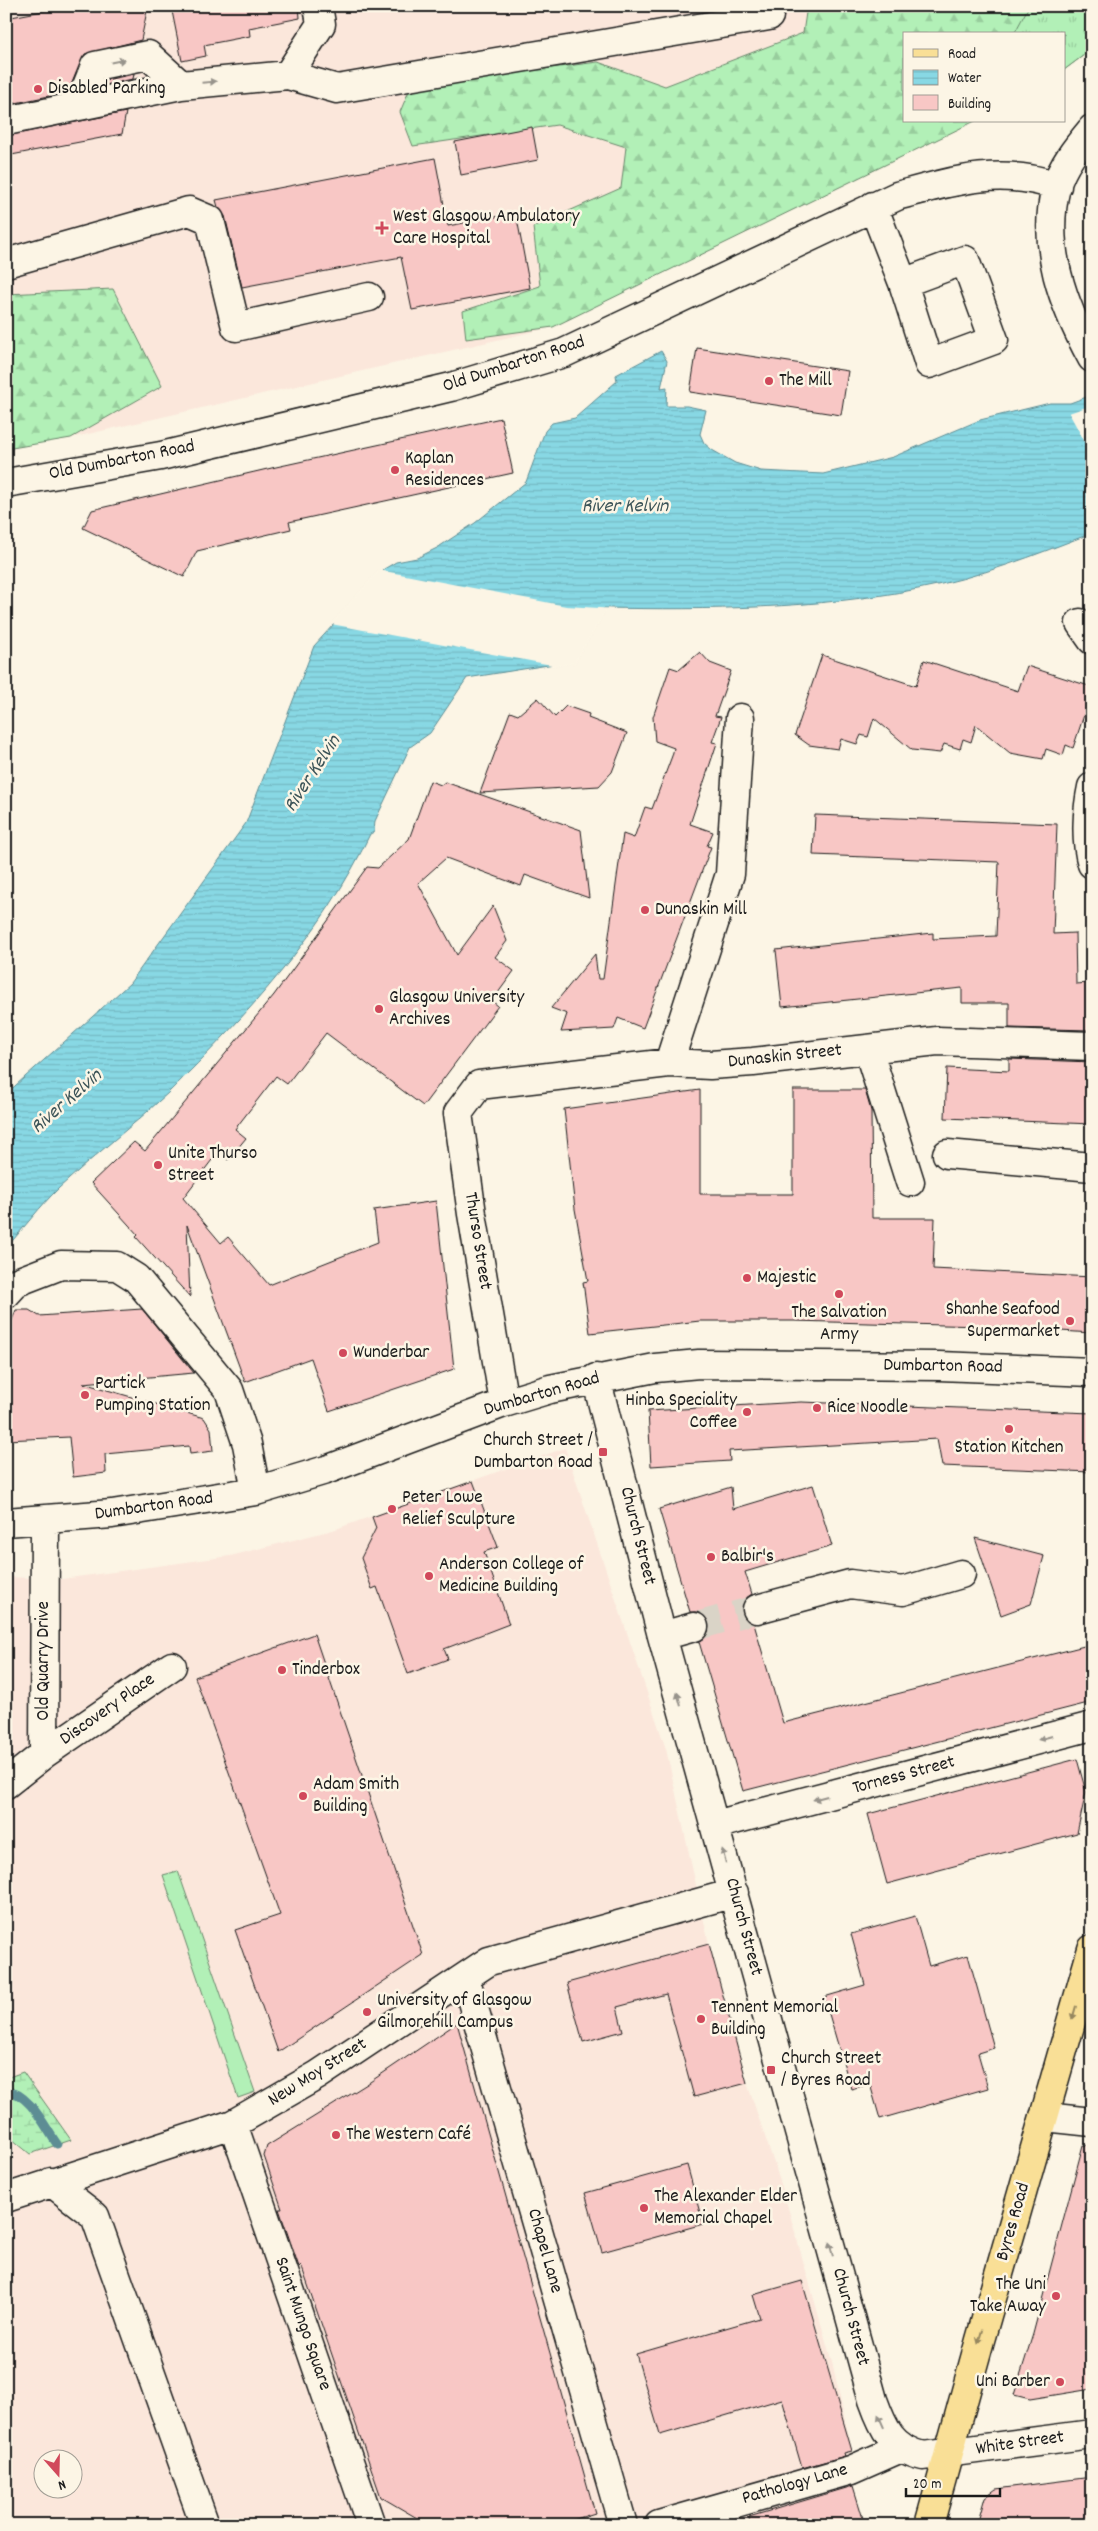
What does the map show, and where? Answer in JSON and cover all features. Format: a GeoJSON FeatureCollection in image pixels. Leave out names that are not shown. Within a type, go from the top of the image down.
{"type":"FeatureCollection","features":[{"type":"Feature","properties":{"kind":"main road","name":"Byres Road"},"geometry":{"type":"LineString","coordinates":[[929,2525],[982,2330],[1092,1949]]}},
{"type":"Feature","properties":{"kind":"street"},"geometry":{"type":"LineString","coordinates":[[288,75],[322,24],[318,6]]}},
{"type":"Feature","properties":{"kind":"street"},"geometry":{"type":"LineString","coordinates":[[6,120],[181,84],[288,75],[337,89],[769,16]]}},
{"type":"Feature","properties":{"kind":"street"},"geometry":{"type":"LineString","coordinates":[[79,106],[95,66],[148,55],[181,84]]}},
{"type":"Feature","properties":{"kind":"street"},"geometry":{"type":"LineString","coordinates":[[1092,129],[1072,153],[1056,186],[1051,227],[1054,263],[1061,292],[1076,330],[1092,358]]}},
{"type":"Feature","properties":{"kind":"street","name":"Old Dumbarton Road"},"geometry":{"type":"LineString","coordinates":[[6,483],[180,451],[451,387],[564,353],[873,206],[897,196],[931,186],[987,176],[1033,178],[1056,186]]}},
{"type":"Feature","properties":{"kind":"street"},"geometry":{"type":"LineString","coordinates":[[873,206],[903,283]]}},
{"type":"Feature","properties":{"kind":"street"},"geometry":{"type":"LineString","coordinates":[[6,263],[189,211],[210,220],[236,327],[369,297]]}},
{"type":"Feature","properties":{"kind":"street"},"geometry":{"type":"LineString","coordinates":[[669,1063],[730,874],[740,718]]}},
{"type":"Feature","properties":{"kind":"street"},"geometry":{"type":"LineString","coordinates":[[1092,787],[1089,801],[1089,846],[1092,864]]}},
{"type":"Feature","properties":{"kind":"street","name":"Dunaskin Street"},"geometry":{"type":"LineString","coordinates":[[479,1085],[669,1063],[753,1062],[937,1041],[1092,1046]]}},
{"type":"Feature","properties":{"kind":"street"},"geometry":{"type":"LineString","coordinates":[[868,1049],[910,1182]]}},
{"type":"Feature","properties":{"kind":"street","name":"Thurso Street"},"geometry":{"type":"LineString","coordinates":[[479,1085],[458,1113],[472,1214],[504,1403]]}},
{"type":"Feature","properties":{"kind":"street"},"geometry":{"type":"LineString","coordinates":[[948,1154],[1092,1167]]}},
{"type":"Feature","properties":{"kind":"street"},"geometry":{"type":"LineString","coordinates":[[6,1294],[17,1282],[61,1266],[117,1266],[136,1278],[229,1390],[247,1444],[256,1492]]}},
{"type":"Feature","properties":{"kind":"street","name":"Dumbarton Road"},"geometry":{"type":"LineString","coordinates":[[6,1522],[112,1514],[256,1492],[326,1470],[504,1403],[596,1378],[655,1368],[699,1364],[939,1366],[1092,1372]]}},
{"type":"Feature","properties":{"kind":"street","name":"Church Street"},"geometry":{"type":"LineString","coordinates":[[596,1378],[662,1636],[873,2400],[882,2425],[892,2440],[901,2448]]}},
{"type":"Feature","properties":{"kind":"street","name":"Old Quarry Drive"},"geometry":{"type":"LineString","coordinates":[[44,1520],[44,1754]]}},
{"type":"Feature","properties":{"kind":"street"},"geometry":{"type":"LineString","coordinates":[[756,1609],[850,1584],[903,1591],[961,1574]]}},
{"type":"Feature","properties":{"kind":"street"},"geometry":{"type":"LineString","coordinates":[[662,1636],[694,1628]]}},
{"type":"Feature","properties":{"kind":"street","name":"Discovery Place"},"geometry":{"type":"LineString","coordinates":[[44,1754],[172,1666]]}},
{"type":"Feature","properties":{"kind":"street","name":"Torness Street"},"geometry":{"type":"LineString","coordinates":[[715,1825],[1092,1726]]}},
{"type":"Feature","properties":{"kind":"street"},"geometry":{"type":"LineString","coordinates":[[6,1784],[44,1754]]}},
{"type":"Feature","properties":{"kind":"street","name":"New Moy Street"},"geometry":{"type":"LineString","coordinates":[[6,2198],[233,2124],[318,2075],[489,1961],[734,1892]]}},
{"type":"Feature","properties":{"kind":"street","name":"Chapel Lane"},"geometry":{"type":"LineString","coordinates":[[465,1977],[623,2525]]}},
{"type":"Feature","properties":{"kind":"street"},"geometry":{"type":"LineString","coordinates":[[1045,2117],[1092,2122]]}},
{"type":"Feature","properties":{"kind":"street","name":"Saint Mungo Square"},"geometry":{"type":"LineString","coordinates":[[233,2124],[370,2525]]}},
{"type":"Feature","properties":{"kind":"street"},"geometry":{"type":"LineString","coordinates":[[52,2182],[95,2216],[205,2525]]}},
{"type":"Feature","properties":{"kind":"street","name":"White Street"},"geometry":{"type":"LineString","coordinates":[[949,2454],[1092,2434]]}},
{"type":"Feature","properties":{"kind":"street"},"geometry":{"type":"LineString","coordinates":[[901,2448],[923,2456],[949,2454]]}},
{"type":"Feature","properties":{"kind":"street","name":"Pathology Lane"},"geometry":{"type":"LineString","coordinates":[[659,2525],[851,2470],[901,2448]]}},
{"type":"Feature","properties":{"kind":"shaded area","name":"West Glasgow Ambulatory Care Hospital"},"geometry":{"type":"Polygon","coordinates":[[[6,6],[1029,6],[913,32],[903,32],[903,122],[962,128],[553,327],[71,438],[6,449],[6,6]]]}},
{"type":"Feature","properties":{"kind":"shaded area","name":"University of Glasgow Gilmorehill Campus"},"geometry":{"type":"Polygon","coordinates":[[[565,1448],[666,1749],[709,1944],[746,2080],[783,2190],[833,2366],[852,2451],[855,2492],[865,2525],[6,2525],[6,1577],[62,1579],[230,1556],[333,1530],[565,1448]]]}},
{"type":"Feature","properties":{"kind":"green space"},"geometry":{"type":"Polygon","coordinates":[[[807,6],[1092,6],[1092,49],[1066,68],[1066,32],[903,32],[903,122],[973,122],[553,327],[466,339],[463,311],[540,286],[533,227],[621,188],[626,147],[557,125],[413,146],[400,112],[411,86],[598,62],[665,86],[803,33],[807,6]]]}},
{"type":"Feature","properties":{"kind":"green space"},"geometry":{"type":"Polygon","coordinates":[[[1029,6],[1092,6],[1092,49],[1066,68],[1066,32],[1015,32],[1029,6]]]}},
{"type":"Feature","properties":{"kind":"green space"},"geometry":{"type":"Polygon","coordinates":[[[113,289],[162,386],[71,438],[6,449],[6,294],[113,289]]]}},
{"type":"Feature","properties":{"kind":"green space"},"geometry":{"type":"Polygon","coordinates":[[[178,1871],[255,2092],[238,2098],[163,1875],[178,1871]]]}},
{"type":"Feature","properties":{"kind":"green space"},"geometry":{"type":"Polygon","coordinates":[[[23,2072],[71,2140],[30,2154],[6,2134],[6,2078],[23,2072]]]}},
{"type":"Feature","properties":{"kind":"water","name":"River Kelvin"},"geometry":{"type":"Polygon","coordinates":[[[661,351],[667,361],[661,388],[667,387],[666,406],[687,406],[706,410],[700,434],[704,443],[712,450],[735,463],[761,471],[823,474],[893,457],[980,420],[1050,403],[1070,403],[1092,395],[1092,533],[962,579],[879,596],[762,607],[604,608],[573,661],[467,678],[430,733],[410,747],[375,821],[374,832],[370,834],[330,906],[281,972],[254,1004],[197,1064],[155,1105],[59,1188],[6,1248],[6,1094],[130,983],[246,823],[314,646],[384,569],[396,562],[417,558],[437,548],[475,523],[526,482],[545,431],[552,423],[575,418],[617,381],[616,375],[661,351]]]}},
{"type":"Feature","properties":{"kind":"pier"},"geometry":{"type":"Polygon","coordinates":[[[1092,405],[1092,455],[1069,413],[1092,405]]]}},
{"type":"Feature","properties":{"kind":"pier"},"geometry":{"type":"Polygon","coordinates":[[[379,570],[566,606],[650,611],[606,610],[575,663],[557,666],[331,624],[379,570]]]}},
{"type":"Feature","properties":{"kind":"building"},"geometry":{"type":"Polygon","coordinates":[[[69,6],[148,6],[141,40],[85,54],[68,92],[6,105],[6,18],[69,6]]]}},
{"type":"Feature","properties":{"kind":"building"},"geometry":{"type":"Polygon","coordinates":[[[171,6],[299,6],[300,18],[249,28],[250,36],[204,45],[206,56],[182,61],[171,6]]]}},
{"type":"Feature","properties":{"kind":"building"},"geometry":{"type":"Polygon","coordinates":[[[134,74],[133,79],[104,85],[106,80],[134,74]]]}},
{"type":"Feature","properties":{"kind":"building"},"geometry":{"type":"Polygon","coordinates":[[[126,112],[122,134],[6,156],[6,136],[126,112]]]}},
{"type":"Feature","properties":{"kind":"building"},"geometry":{"type":"Polygon","coordinates":[[[532,127],[538,160],[461,175],[455,142],[532,127]]]}},
{"type":"Feature","properties":{"kind":"building"},"geometry":{"type":"Polygon","coordinates":[[[435,158],[448,226],[516,213],[530,288],[412,310],[401,257],[242,287],[225,216],[218,207],[216,200],[435,158]]]}},
{"type":"Feature","properties":{"kind":"building","name":"The Mill"},"geometry":{"type":"Polygon","coordinates":[[[697,348],[848,371],[841,415],[690,392],[697,348]]]}},
{"type":"Feature","properties":{"kind":"building"},"geometry":{"type":"Polygon","coordinates":[[[501,418],[513,473],[289,522],[291,529],[197,551],[184,577],[83,528],[92,510],[276,467],[501,418]]]}},
{"type":"Feature","properties":{"kind":"building","name":"Dunaskin Mill"},"geometry":{"type":"Polygon","coordinates":[[[700,652],[710,663],[731,671],[715,716],[721,717],[712,742],[717,743],[690,824],[713,832],[707,846],[711,847],[643,1028],[618,1018],[614,1029],[561,1032],[567,1014],[551,1008],[595,954],[598,979],[603,979],[623,834],[634,838],[645,807],[652,809],[672,756],[674,748],[655,741],[653,717],[670,667],[679,670],[700,652]]]}},
{"type":"Feature","properties":{"kind":"building"},"geometry":{"type":"Polygon","coordinates":[[[822,655],[916,686],[924,660],[1018,691],[1027,666],[1092,687],[1092,691],[1073,748],[1066,745],[1063,755],[1046,749],[1043,759],[1010,753],[976,725],[971,742],[963,739],[960,749],[944,744],[940,753],[912,750],[874,718],[868,737],[861,735],[857,744],[841,739],[838,749],[809,745],[795,735],[822,655]]]}},
{"type":"Feature","properties":{"kind":"building"},"geometry":{"type":"Polygon","coordinates":[[[538,698],[555,717],[566,706],[589,714],[588,718],[627,733],[612,772],[599,786],[480,793],[510,712],[518,715],[538,698]]]}},
{"type":"Feature","properties":{"kind":"building"},"geometry":{"type":"Polygon","coordinates":[[[430,781],[441,785],[445,782],[581,830],[589,898],[525,875],[521,886],[446,858],[418,883],[457,955],[493,906],[507,941],[495,957],[514,971],[492,1001],[498,1006],[423,1106],[326,1033],[287,1084],[276,1076],[235,1129],[246,1138],[228,1160],[218,1152],[183,1198],[221,1243],[228,1237],[269,1285],[378,1242],[374,1210],[436,1201],[454,1369],[329,1411],[311,1358],[245,1382],[187,1225],[190,1297],[91,1183],[134,1142],[145,1151],[274,995],[367,867],[378,868],[409,839],[430,781]]]}},
{"type":"Feature","properties":{"kind":"building"},"geometry":{"type":"Polygon","coordinates":[[[815,815],[1057,824],[1053,934],[1075,933],[1076,984],[1089,983],[1091,1030],[1009,1028],[1009,1003],[962,1003],[962,988],[782,1007],[776,950],[933,933],[933,939],[996,936],[999,862],[813,855],[815,815]]]}},
{"type":"Feature","properties":{"kind":"building"},"geometry":{"type":"Polygon","coordinates":[[[1009,1059],[1092,1062],[1092,1124],[945,1118],[947,1068],[1009,1071],[1009,1059]]]}},
{"type":"Feature","properties":{"kind":"building"},"geometry":{"type":"Polygon","coordinates":[[[700,1090],[700,1194],[793,1194],[793,1090],[865,1090],[871,1111],[872,1218],[935,1218],[933,1269],[1092,1277],[1092,1333],[982,1326],[793,1321],[700,1321],[590,1333],[583,1282],[588,1281],[575,1209],[564,1109],[700,1090]]]}},
{"type":"Feature","properties":{"kind":"building","name":"Partick Pumping Station"},"geometry":{"type":"Polygon","coordinates":[[[142,1309],[194,1373],[83,1383],[204,1418],[211,1429],[213,1451],[190,1454],[189,1446],[105,1454],[106,1473],[73,1477],[69,1437],[6,1440],[6,1335],[16,1310],[29,1310],[39,1316],[142,1309]]]}},
{"type":"Feature","properties":{"kind":"building"},"geometry":{"type":"Polygon","coordinates":[[[801,1402],[1092,1413],[1092,1472],[942,1466],[937,1439],[729,1451],[730,1461],[651,1466],[648,1411],[801,1402]]]}},
{"type":"Feature","properties":{"kind":"building","name":"Anderson College of Medicine Building"},"geometry":{"type":"Polygon","coordinates":[[[473,1481],[498,1547],[484,1552],[509,1624],[444,1649],[448,1659],[408,1674],[377,1587],[372,1589],[361,1558],[376,1528],[372,1517],[473,1481]]]}},
{"type":"Feature","properties":{"kind":"building"},"geometry":{"type":"Polygon","coordinates":[[[813,1485],[832,1546],[745,1572],[752,1594],[746,1598],[742,1605],[742,1613],[746,1620],[754,1624],[783,1723],[1092,1644],[1092,1702],[743,1791],[699,1642],[705,1638],[709,1631],[709,1622],[705,1616],[698,1612],[690,1612],[659,1509],[731,1487],[733,1509],[813,1485]]]}},
{"type":"Feature","properties":{"kind":"building"},"geometry":{"type":"Polygon","coordinates":[[[975,1538],[1044,1556],[1031,1604],[1001,1615],[975,1538]]]}},
{"type":"Feature","properties":{"kind":"building","name":"Adam Smith Building"},"geometry":{"type":"Polygon","coordinates":[[[314,1634],[423,1955],[278,2052],[235,1930],[280,1915],[195,1677],[314,1634]]]}},
{"type":"Feature","properties":{"kind":"building"},"geometry":{"type":"Polygon","coordinates":[[[1077,1759],[1086,1792],[1077,1833],[887,1884],[868,1814],[1077,1759]]]}},
{"type":"Feature","properties":{"kind":"building"},"geometry":{"type":"Polygon","coordinates":[[[915,1916],[929,1966],[968,1955],[994,2048],[978,2053],[988,2088],[880,2119],[870,2084],[851,2089],[824,1997],[865,1985],[851,1934],[915,1916]]]}},
{"type":"Feature","properties":{"kind":"building","name":"Tennent Memorial Building"},"geometry":{"type":"Polygon","coordinates":[[[709,1944],[747,2083],[694,2097],[666,1994],[617,2007],[623,2031],[583,2042],[567,1983],[709,1944]]]}},
{"type":"Feature","properties":{"kind":"building"},"geometry":{"type":"Polygon","coordinates":[[[457,2023],[595,2513],[557,2525],[429,2525],[381,2497],[301,2265],[299,2267],[279,2209],[282,2209],[264,2156],[267,2146],[367,2084],[457,2023]]]}},
{"type":"Feature","properties":{"kind":"building"},"geometry":{"type":"Polygon","coordinates":[[[1083,2145],[1092,2146],[1092,2389],[1030,2399],[1014,2395],[1033,2334],[1083,2145]]]}},
{"type":"Feature","properties":{"kind":"building","name":"The Alexander Elder Memorial Chapel"},"geometry":{"type":"Polygon","coordinates":[[[687,2165],[703,2224],[602,2252],[585,2193],[687,2165]]]}},
{"type":"Feature","properties":{"kind":"building"},"geometry":{"type":"Polygon","coordinates":[[[802,2281],[852,2451],[844,2453],[845,2456],[802,2468],[782,2399],[660,2435],[636,2354],[760,2318],[753,2295],[802,2281]]]}},
{"type":"Feature","properties":{"kind":"building"},"geometry":{"type":"Polygon","coordinates":[[[1092,2477],[1092,2525],[977,2525],[985,2497],[996,2489],[1092,2477]]]}},
{"type":"Feature","properties":{"kind":"building"},"geometry":{"type":"Polygon","coordinates":[[[853,2486],[865,2525],[750,2525],[749,2517],[853,2486]]]}},
{"type":"Feature","properties":{"kind":"waterway"},"geometry":{"type":"LineString","coordinates":[[6,2091],[22,2097],[29,2104],[57,2144]]}},
{"type":"Feature","properties":{"kind":"tunnel"},"geometry":{"type":"LineString","coordinates":[[694,1627],[757,1609]]}},
{"type":"Feature","properties":{"kind":"place","name":"Disabled Parking"},"geometry":{"type":"Point","coordinates":[38,89]}},
{"type":"Feature","properties":{"kind":"place","name":"West Glasgow Ambulatory Care Hospital"},"geometry":{"type":"Point","coordinates":[382,228]}},
{"type":"Feature","properties":{"kind":"place","name":"The Mill"},"geometry":{"type":"Point","coordinates":[769,381]}},
{"type":"Feature","properties":{"kind":"place","name":"Kaplan Residences"},"geometry":{"type":"Point","coordinates":[395,470]}},
{"type":"Feature","properties":{"kind":"place","name":"Dunaskin Mill"},"geometry":{"type":"Point","coordinates":[645,910]}},
{"type":"Feature","properties":{"kind":"place","name":"Glasgow University Archives"},"geometry":{"type":"Point","coordinates":[379,1009]}},
{"type":"Feature","properties":{"kind":"place","name":"Unite Thurso Street"},"geometry":{"type":"Point","coordinates":[158,1165]}},
{"type":"Feature","properties":{"kind":"place","name":"Majestic"},"geometry":{"type":"Point","coordinates":[747,1278]}},
{"type":"Feature","properties":{"kind":"place","name":"The Salvation Army"},"geometry":{"type":"Point","coordinates":[839,1294]}},
{"type":"Feature","properties":{"kind":"place","name":"Shanhe Seafood Supermarket"},"geometry":{"type":"Point","coordinates":[1070,1321]}},
{"type":"Feature","properties":{"kind":"place","name":"Wunderbar"},"geometry":{"type":"Point","coordinates":[343,1353]}},
{"type":"Feature","properties":{"kind":"place","name":"Partick Pumping Station"},"geometry":{"type":"Point","coordinates":[85,1395]}},
{"type":"Feature","properties":{"kind":"place","name":"Rice Noodle"},"geometry":{"type":"Point","coordinates":[817,1408]}},
{"type":"Feature","properties":{"kind":"place","name":"Hinba Speciality Coffee"},"geometry":{"type":"Point","coordinates":[747,1412]}},
{"type":"Feature","properties":{"kind":"place","name":"Station Kitchen"},"geometry":{"type":"Point","coordinates":[1009,1429]}},
{"type":"Feature","properties":{"kind":"place","name":"Church Street / Dumbarton Road"},"geometry":{"type":"Point","coordinates":[603,1452]}},
{"type":"Feature","properties":{"kind":"place","name":"Peter Lowe Relief Sculpture"},"geometry":{"type":"Point","coordinates":[392,1509]}},
{"type":"Feature","properties":{"kind":"place","name":"Balbir's"},"geometry":{"type":"Point","coordinates":[711,1557]}},
{"type":"Feature","properties":{"kind":"place","name":"Anderson College of Medicine Building"},"geometry":{"type":"Point","coordinates":[429,1576]}},
{"type":"Feature","properties":{"kind":"place","name":"Tinderbox"},"geometry":{"type":"Point","coordinates":[282,1670]}},
{"type":"Feature","properties":{"kind":"place","name":"Adam Smith Building"},"geometry":{"type":"Point","coordinates":[303,1796]}},
{"type":"Feature","properties":{"kind":"place","name":"University of Glasgow Gilmorehill Campus"},"geometry":{"type":"Point","coordinates":[367,2012]}},
{"type":"Feature","properties":{"kind":"place","name":"Tennent Memorial Building"},"geometry":{"type":"Point","coordinates":[701,2019]}},
{"type":"Feature","properties":{"kind":"place","name":"Church Street / Byres Road"},"geometry":{"type":"Point","coordinates":[771,2070]}},
{"type":"Feature","properties":{"kind":"place","name":"The Western Café"},"geometry":{"type":"Point","coordinates":[336,2135]}},
{"type":"Feature","properties":{"kind":"place","name":"The Alexander Elder Memorial Chapel"},"geometry":{"type":"Point","coordinates":[644,2208]}},
{"type":"Feature","properties":{"kind":"place","name":"The Uni Take Away"},"geometry":{"type":"Point","coordinates":[1056,2296]}},
{"type":"Feature","properties":{"kind":"place","name":"Uni Barber"},"geometry":{"type":"Point","coordinates":[1060,2382]}}]}
